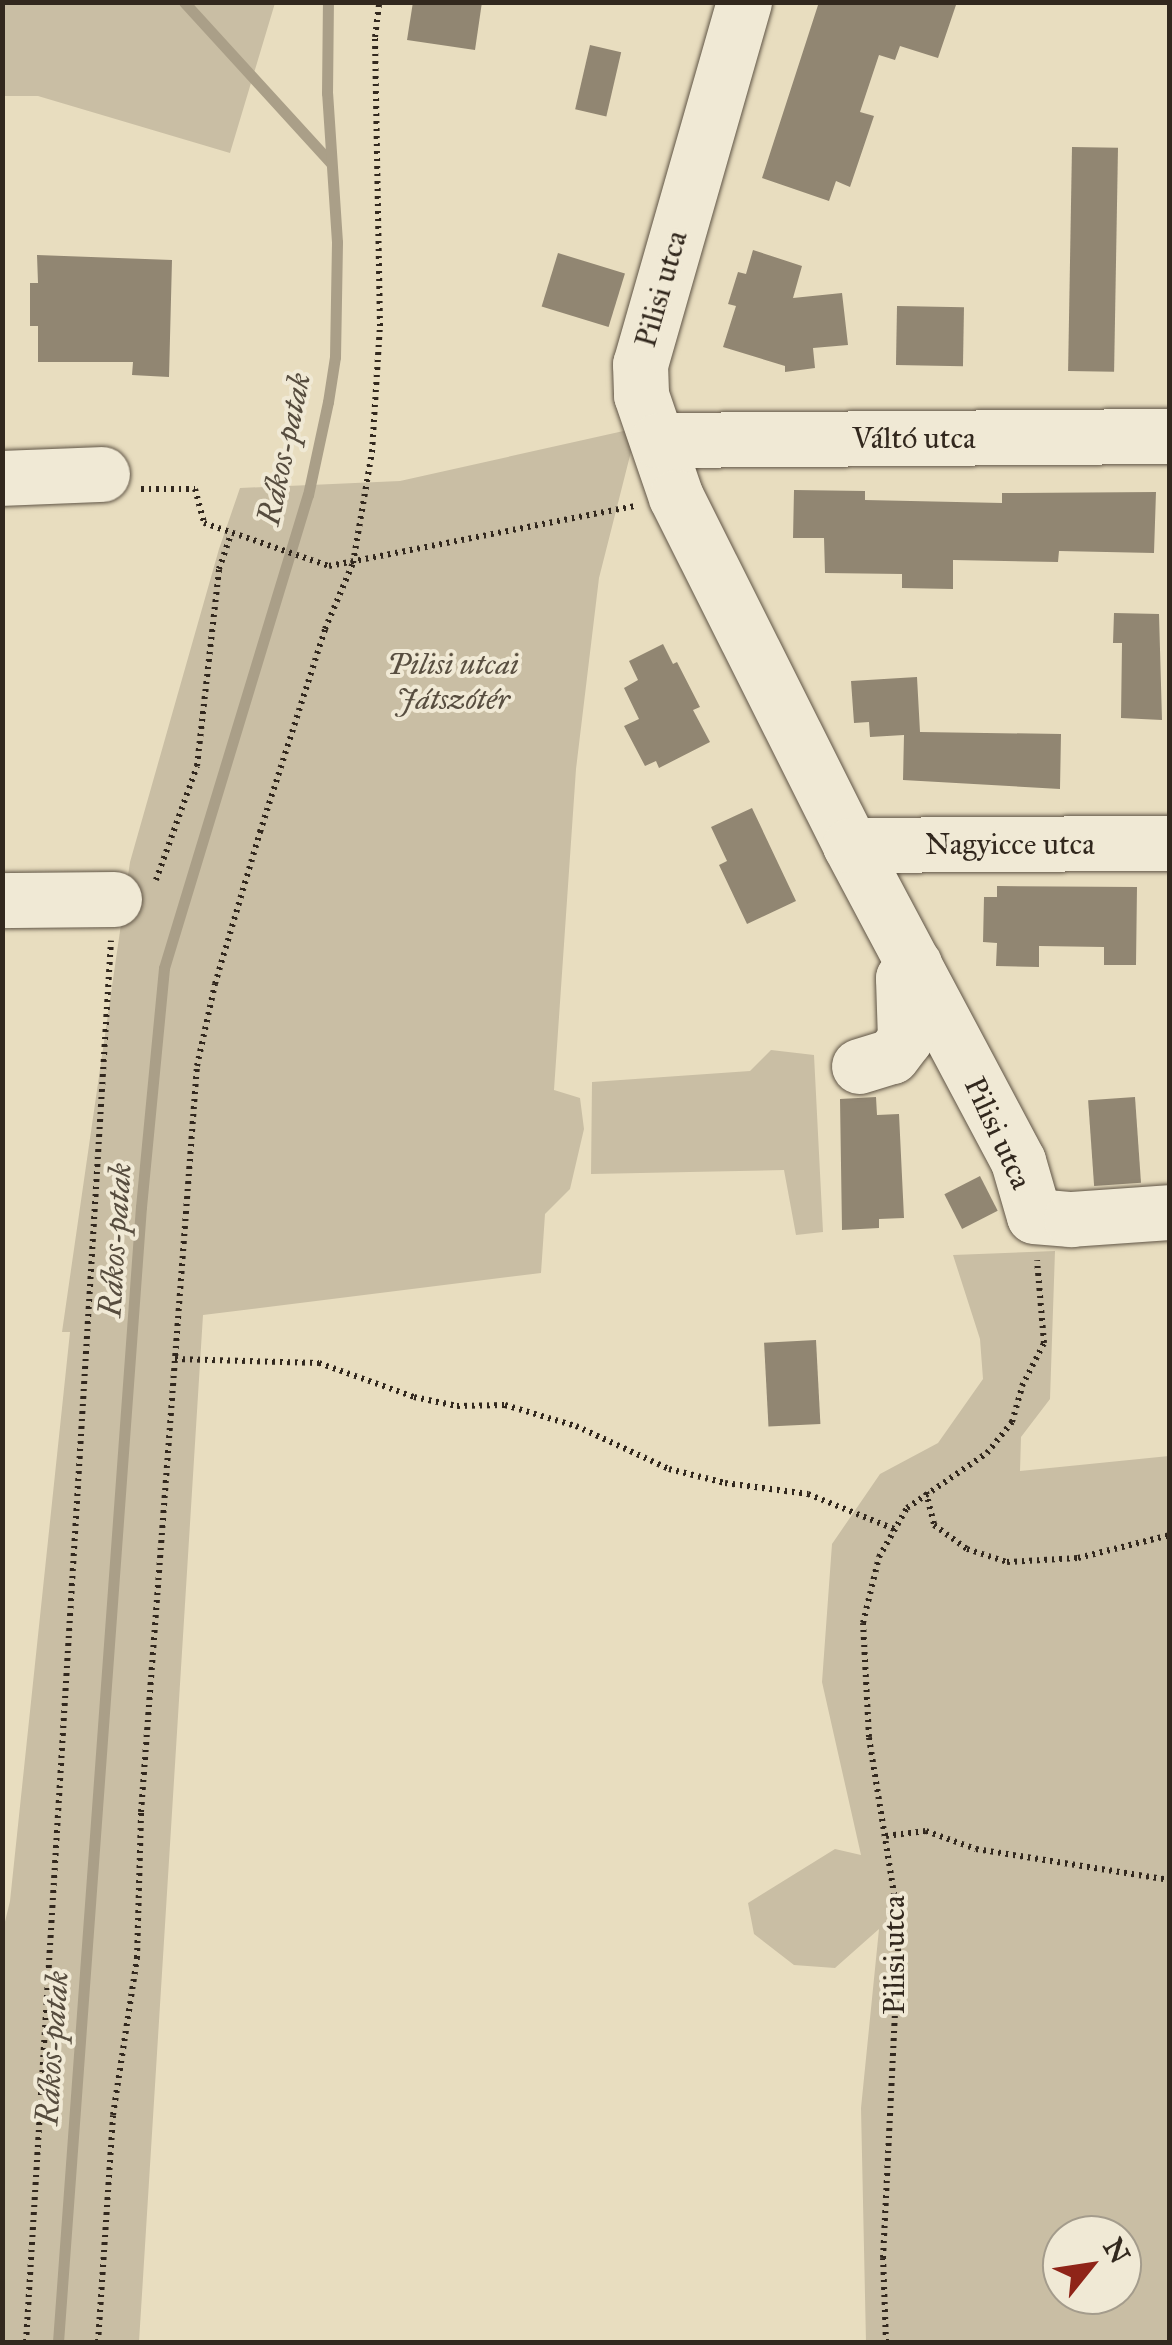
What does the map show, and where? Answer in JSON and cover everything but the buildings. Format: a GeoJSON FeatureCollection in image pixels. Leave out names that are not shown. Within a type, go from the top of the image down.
{"type":"FeatureCollection","features":[{"type":"Feature","properties":{"kind":"street","name":"Pilisi utca"},"geometry":{"type":"LineString","coordinates":[[744,2],[640,364],[641,394],[676,497],[850,845],[1018,1161],[1034,1216]]}},
{"type":"Feature","properties":{"kind":"street","name":"Váltó utca"},"geometry":{"type":"LineString","coordinates":[[658,440],[1170,436]]}},
{"type":"Feature","properties":{"kind":"street"},"geometry":{"type":"LineString","coordinates":[[2,478],[102,474]]}},
{"type":"Feature","properties":{"kind":"street","name":"Nagyicce utca"},"geometry":{"type":"LineString","coordinates":[[850,845],[1170,843]]}},
{"type":"Feature","properties":{"kind":"street"},"geometry":{"type":"LineString","coordinates":[[2,900],[114,899]]}},
{"type":"Feature","properties":{"kind":"street"},"geometry":{"type":"LineString","coordinates":[[859,1066],[892,1056],[905,1039],[903,978],[914,964]]}},
{"type":"Feature","properties":{"kind":"street"},"geometry":{"type":"LineString","coordinates":[[1034,1216],[1071,1218],[1170,1212]]}},
{"type":"Feature","properties":{"kind":"path"},"geometry":{"type":"LineString","coordinates":[[98,2342],[113,2115],[137,1958],[141,1812],[197,1066],[215,984],[325,630],[353,563],[372,452],[380,326],[375,37],[379,2]]}},
{"type":"Feature","properties":{"kind":"path"},"geometry":{"type":"LineString","coordinates":[[102,474],[106,490],[195,489],[204,523],[231,536],[328,566],[676,497]]}},
{"type":"Feature","properties":{"kind":"path"},"geometry":{"type":"LineString","coordinates":[[26,2342],[114,899],[151,892],[197,766],[219,570],[231,536]]}},
{"type":"Feature","properties":{"kind":"path","name":"Pilisi utca"},"geometry":{"type":"LineString","coordinates":[[886,2342],[884,2258],[900,1926],[861,1652],[868,1590],[894,1528],[926,1492],[987,1453],[1002,1437],[1044,1343],[1034,1216]]}},
{"type":"Feature","properties":{"kind":"path"},"geometry":{"type":"LineString","coordinates":[[175,1359],[319,1363],[414,1397],[457,1406],[504,1405],[576,1426],[669,1470],[724,1484],[808,1494],[894,1528]]}},
{"type":"Feature","properties":{"kind":"path"},"geometry":{"type":"LineString","coordinates":[[926,1492],[934,1525],[967,1550],[1007,1562],[1078,1558],[1170,1535]]}},
{"type":"Feature","properties":{"kind":"path"},"geometry":{"type":"LineString","coordinates":[[886,1836],[926,1832],[976,1849],[1170,1880]]}},
{"type":"Feature","properties":{"kind":"green space"},"geometry":{"type":"Polygon","coordinates":[[[2,3],[275,3],[230,153],[38,96],[3,96],[2,3]]]}},
{"type":"Feature","properties":{"kind":"green space","name":"Pilisi utcai Játszótér"},"geometry":{"type":"Polygon","coordinates":[[[637,428],[599,578],[576,769],[554,1090],[580,1098],[584,1129],[570,1189],[545,1214],[541,1273],[203,1315],[139,2342],[3,2342],[3,1930],[10,1901],[70,1332],[62,1332],[130,862],[219,549],[240,488],[400,481],[637,428]]]}},
{"type":"Feature","properties":{"kind":"green space"},"geometry":{"type":"Polygon","coordinates":[[[771,1050],[814,1055],[823,1232],[796,1235],[784,1170],[591,1174],[592,1082],[750,1071],[771,1050]]]}},
{"type":"Feature","properties":{"kind":"green space"},"geometry":{"type":"Polygon","coordinates":[[[1055,1251],[1050,1399],[1021,1437],[1020,1471],[1169,1456],[1169,2342],[866,2342],[861,2108],[879,1929],[835,1968],[794,1965],[754,1934],[748,1903],[835,1849],[861,1855],[822,1682],[832,1544],[880,1474],[938,1443],[983,1379],[980,1339],[953,1255],[1055,1251]]]}},
{"type":"Feature","properties":{"kind":"waterway","name":"Rákos-patak"},"geometry":{"type":"LineString","coordinates":[[184,2],[331,163]]}},
{"type":"Feature","properties":{"kind":"waterway","name":"Rákos-patak"},"geometry":{"type":"LineString","coordinates":[[58,2342],[141,1207],[164,968],[308,495],[328,402],[335,357],[337,242],[327,93],[328,2]]}}]}
